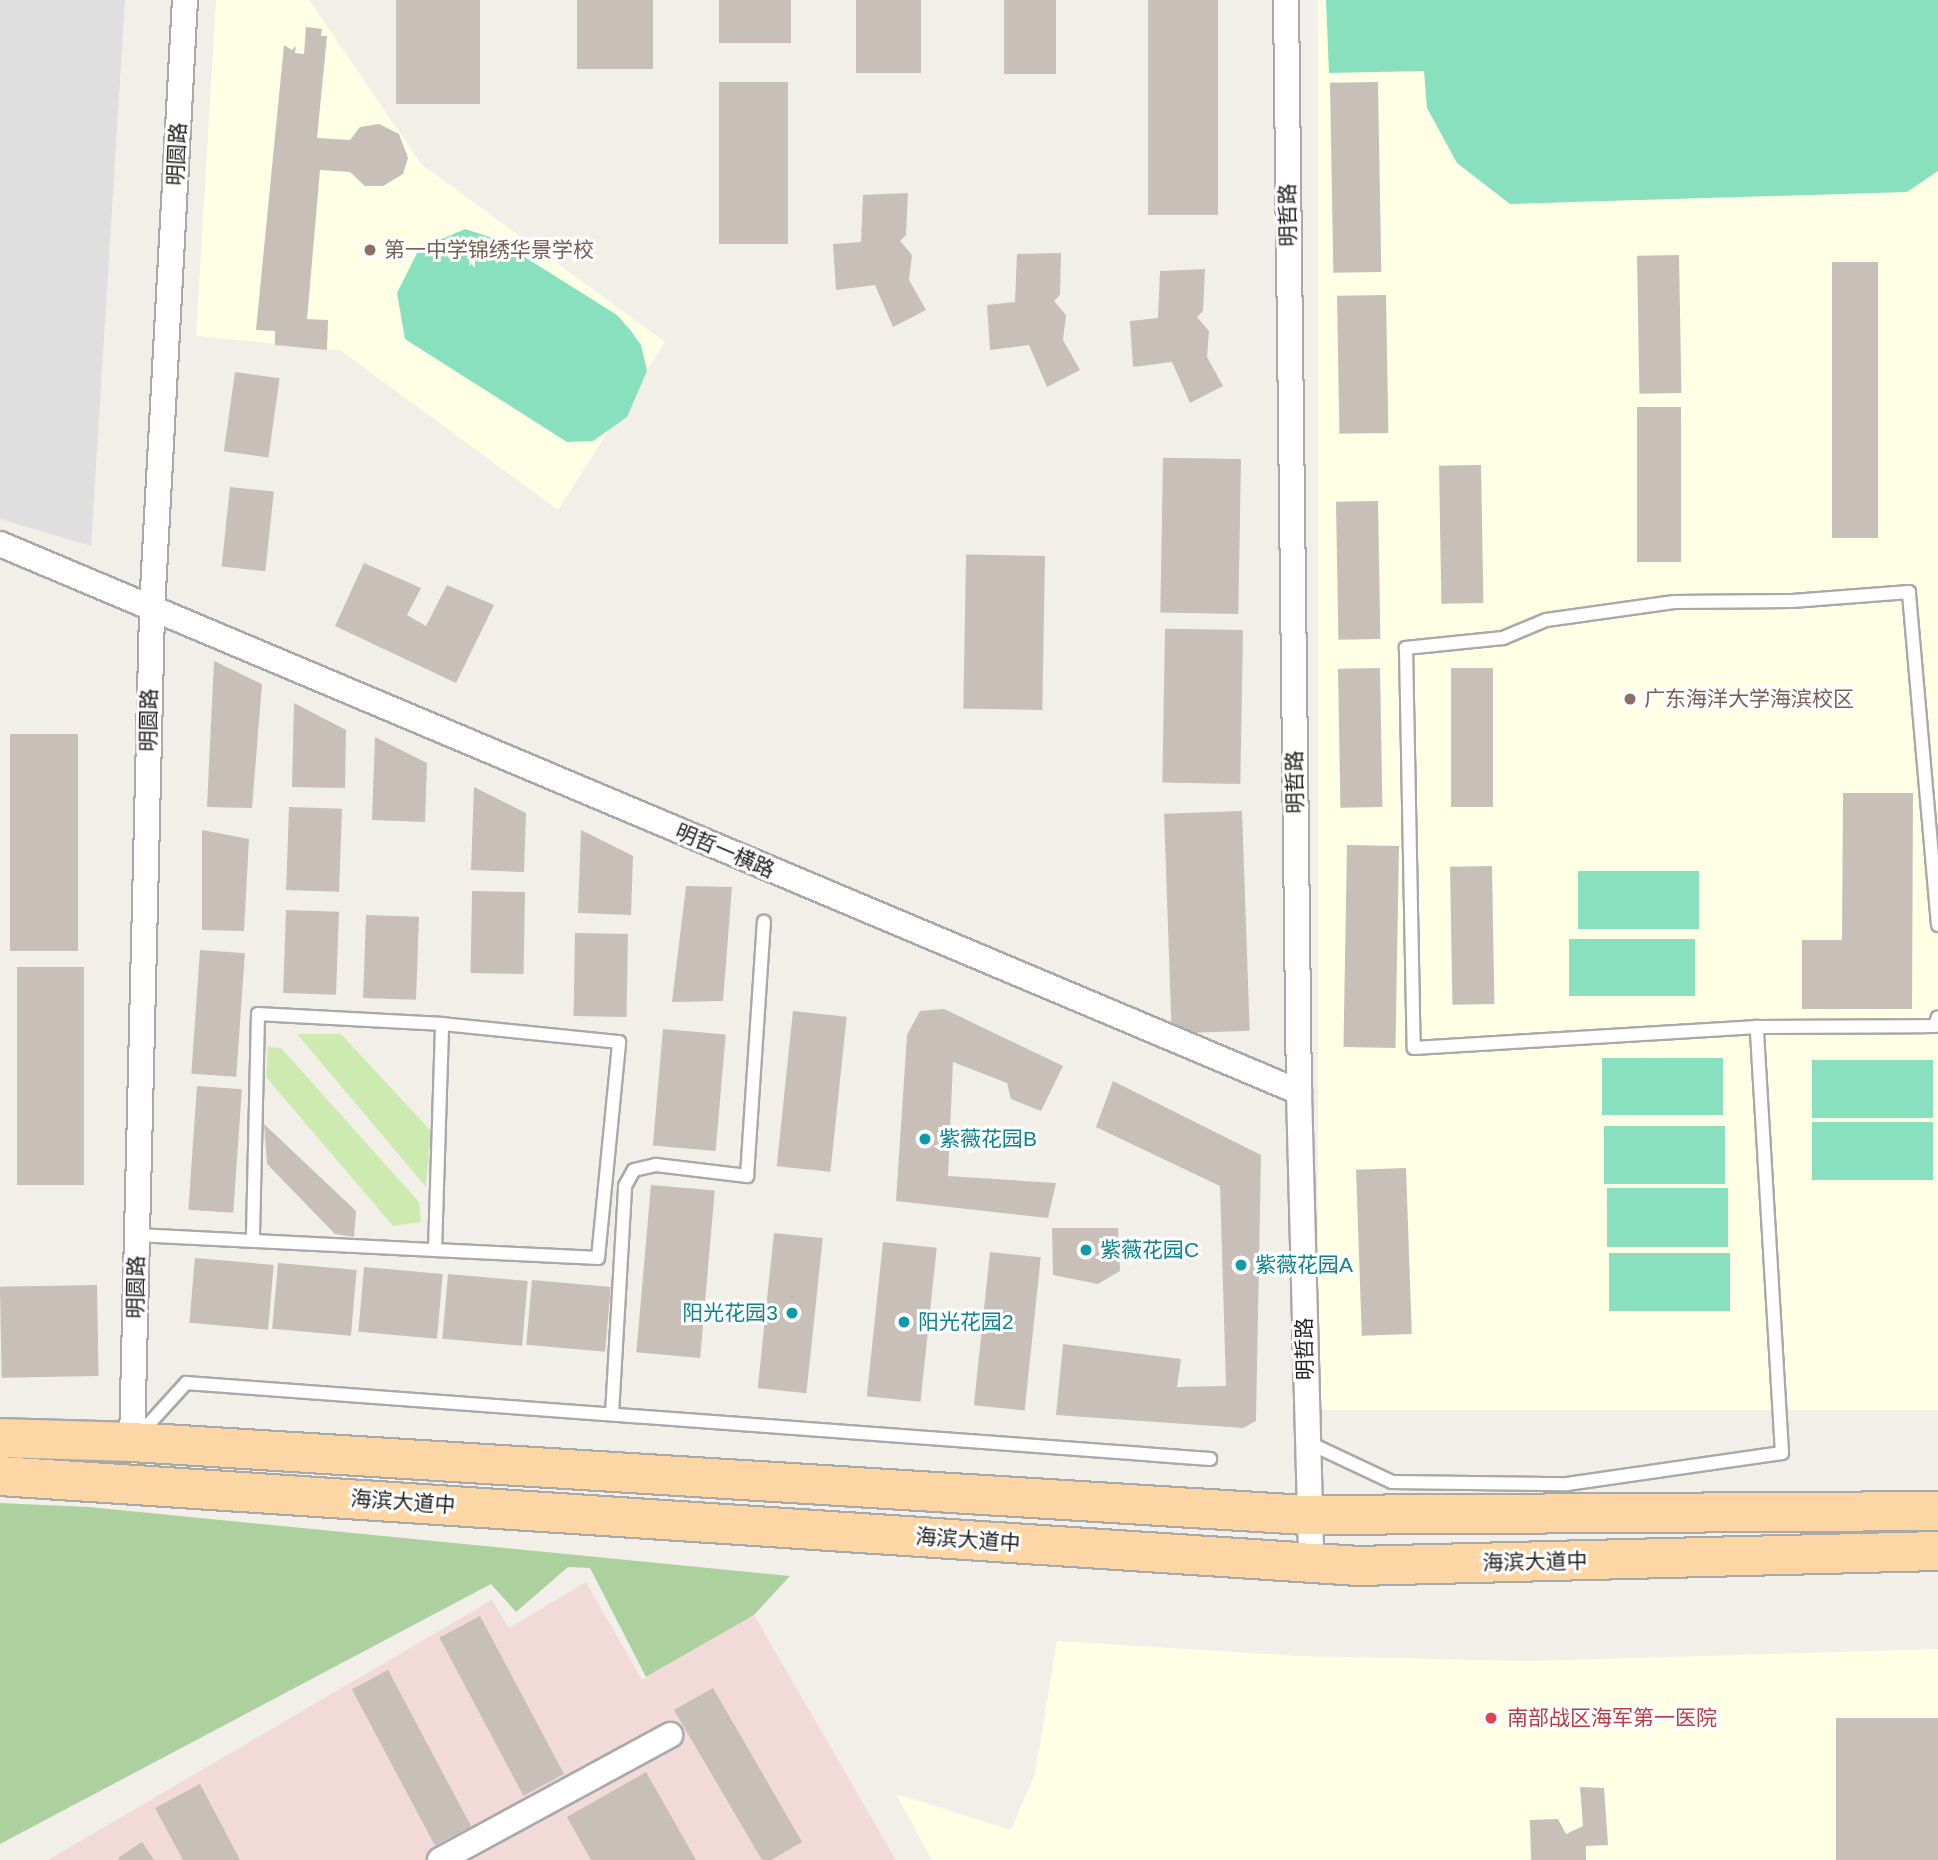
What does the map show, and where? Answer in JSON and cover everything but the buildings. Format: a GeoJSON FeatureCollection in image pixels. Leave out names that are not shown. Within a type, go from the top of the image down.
{"type":"FeatureCollection","features":[{"type":"Feature","properties":{"kind":"main road","name":"海滨大道中"},"geometry":{"type":"LineString","coordinates":[[0,1438],[132,1442],[1307,1515],[1938,1511]]}},
{"type":"Feature","properties":{"kind":"main road","name":"海滨大道中"},"geometry":{"type":"LineString","coordinates":[[0,1476],[1357,1566],[1938,1551]]}},
{"type":"Feature","properties":{"kind":"street","name":"明圆路"},"geometry":{"type":"LineString","coordinates":[[132,1442],[152,609],[185,0]]}},
{"type":"Feature","properties":{"kind":"street","name":"明哲路"},"geometry":{"type":"LineString","coordinates":[[1286,0],[1299,1092],[1307,1515],[1311,1563]]}},
{"type":"Feature","properties":{"kind":"street","name":"明哲一横路"},"geometry":{"type":"LineString","coordinates":[[0,544],[1299,1092]]}},
{"type":"Feature","properties":{"kind":"street"},"geometry":{"type":"LineString","coordinates":[[440,1860],[670,1735]]}},
{"type":"Feature","properties":{"kind":"lane"},"geometry":{"type":"LineString","coordinates":[[1938,925],[1909,592],[1792,601],[1674,602],[1546,620],[1503,638],[1406,648],[1414,1048],[1757,1027],[1935,1027],[1938,1017]]}},
{"type":"Feature","properties":{"kind":"lane"},"geometry":{"type":"LineString","coordinates":[[612,1414],[625,1186],[634,1170],[656,1165],[747,1176],[764,922]]}},
{"type":"Feature","properties":{"kind":"lane"},"geometry":{"type":"LineString","coordinates":[[137,1235],[253,1241],[598,1258],[619,1042],[442,1024],[258,1014],[253,1241]]}},
{"type":"Feature","properties":{"kind":"lane"},"geometry":{"type":"LineString","coordinates":[[435,1250],[442,1024]]}},
{"type":"Feature","properties":{"kind":"lane"},"geometry":{"type":"LineString","coordinates":[[1307,1443],[1392,1482],[1567,1484],[1782,1453],[1757,1027]]}},
{"type":"Feature","properties":{"kind":"lane"},"geometry":{"type":"LineString","coordinates":[[132,1442],[186,1383],[1210,1459]]}},
{"type":"Feature","properties":{"kind":"shaded area"},"geometry":{"type":"Polygon","coordinates":[[[0,0],[125,0],[91,546],[0,519],[0,0]]]}},
{"type":"Feature","properties":{"kind":"shaded area","name":"第一中学锦绣华景学校"},"geometry":{"type":"Polygon","coordinates":[[[216,0],[309,0],[421,164],[665,342],[558,510],[340,350],[196,336],[216,0]]]}},
{"type":"Feature","properties":{"kind":"shaded area","name":"广东海洋大学海滨校区"},"geometry":{"type":"Polygon","coordinates":[[[1318,0],[1938,0],[1938,1410],[1318,1410],[1318,0]]]}},
{"type":"Feature","properties":{"kind":"shaded area"},"geometry":{"type":"Polygon","coordinates":[[[586,1582],[642,1680],[754,1615],[896,1860],[48,1860],[492,1600],[509,1628],[586,1582]]]}},
{"type":"Feature","properties":{"kind":"shaded area","name":"南部战区海军第一医院"},"geometry":{"type":"Polygon","coordinates":[[[1057,1641],[1300,1656],[1530,1661],[1938,1649],[1938,1860],[932,1860],[896,1794],[1011,1830],[1035,1774],[1057,1641]]]}},
{"type":"Feature","properties":{"kind":"green space"},"geometry":{"type":"Polygon","coordinates":[[[1326,0],[1938,0],[1938,171],[1907,192],[1510,204],[1457,163],[1427,108],[1424,71],[1329,73],[1326,0]]]}},
{"type":"Feature","properties":{"kind":"green space"},"geometry":{"type":"Polygon","coordinates":[[[465,229],[496,239],[617,315],[631,331],[641,345],[647,371],[627,417],[593,441],[567,442],[405,339],[397,293],[419,249],[465,229]]]}},
{"type":"Feature","properties":{"kind":"green space"},"geometry":{"type":"Polygon","coordinates":[[[1578,871],[1699,871],[1699,929],[1578,929],[1578,871]]]}},
{"type":"Feature","properties":{"kind":"green space"},"geometry":{"type":"Polygon","coordinates":[[[1569,939],[1695,939],[1695,996],[1569,996],[1569,939]]]}},
{"type":"Feature","properties":{"kind":"green space"},"geometry":{"type":"Polygon","coordinates":[[[297,1034],[341,1034],[431,1131],[426,1187],[297,1034]]]}},
{"type":"Feature","properties":{"kind":"green space"},"geometry":{"type":"Polygon","coordinates":[[[268,1047],[281,1048],[419,1202],[421,1222],[393,1226],[266,1077],[268,1047]]]}},
{"type":"Feature","properties":{"kind":"green space"},"geometry":{"type":"Polygon","coordinates":[[[1602,1058],[1723,1058],[1723,1115],[1602,1115],[1602,1058]]]}},
{"type":"Feature","properties":{"kind":"green space"},"geometry":{"type":"Polygon","coordinates":[[[1812,1060],[1933,1060],[1933,1118],[1812,1118],[1812,1060]]]}},
{"type":"Feature","properties":{"kind":"green space"},"geometry":{"type":"Polygon","coordinates":[[[1812,1122],[1933,1122],[1933,1180],[1812,1180],[1812,1122]]]}},
{"type":"Feature","properties":{"kind":"green space"},"geometry":{"type":"Polygon","coordinates":[[[1604,1126],[1725,1126],[1725,1184],[1604,1184],[1604,1126]]]}},
{"type":"Feature","properties":{"kind":"green space"},"geometry":{"type":"Polygon","coordinates":[[[1607,1188],[1728,1188],[1728,1247],[1607,1247],[1607,1188]]]}},
{"type":"Feature","properties":{"kind":"green space"},"geometry":{"type":"Polygon","coordinates":[[[1609,1253],[1730,1253],[1730,1311],[1609,1311],[1609,1253]]]}},
{"type":"Feature","properties":{"kind":"green space"},"geometry":{"type":"Polygon","coordinates":[[[0,1503],[89,1507],[790,1576],[754,1615],[646,1677],[590,1568],[568,1567],[516,1612],[491,1584],[0,1844],[0,1503]]]}},
{"type":"Feature","properties":{"kind":"place","name":"第一中学锦绣华景学校"},"geometry":{"type":"Point","coordinates":[370,250]}},
{"type":"Feature","properties":{"kind":"place","name":"广东海洋大学海滨校区"},"geometry":{"type":"Point","coordinates":[1630,699]}},
{"type":"Feature","properties":{"kind":"place","name":"紫薇花园B"},"geometry":{"type":"Point","coordinates":[925,1139]}},
{"type":"Feature","properties":{"kind":"place","name":"紫薇花园C"},"geometry":{"type":"Point","coordinates":[1086,1250]}},
{"type":"Feature","properties":{"kind":"place","name":"紫薇花园A"},"geometry":{"type":"Point","coordinates":[1241,1265]}},
{"type":"Feature","properties":{"kind":"place","name":"阳光花园3"},"geometry":{"type":"Point","coordinates":[792,1313]}},
{"type":"Feature","properties":{"kind":"place","name":"阳光花园2"},"geometry":{"type":"Point","coordinates":[904,1322]}},
{"type":"Feature","properties":{"kind":"place","name":"南部战区海军第一医院"},"geometry":{"type":"Point","coordinates":[1491,1718]}}]}
